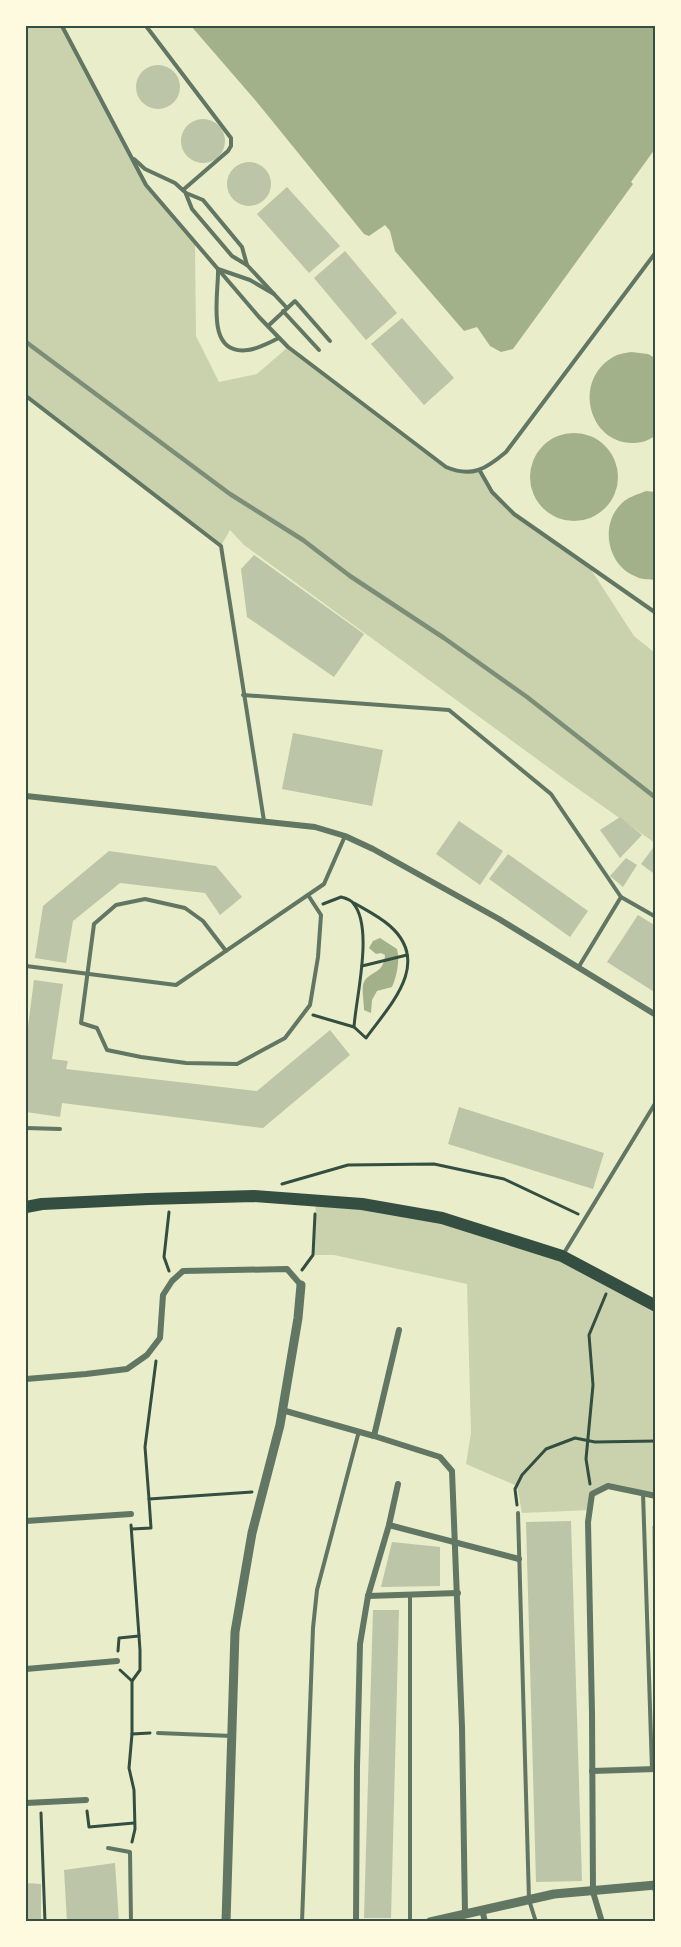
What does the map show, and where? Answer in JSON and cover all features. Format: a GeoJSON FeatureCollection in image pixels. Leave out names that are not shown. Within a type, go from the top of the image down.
{"type":"FeatureCollection","features":[{"type":"Feature","properties":{"kind":"highway"},"geometry":{"type":"LineString","coordinates":[[26,1207],[42,1204],[254,1196],[362,1204],[442,1218],[562,1256],[656,1306]]}},
{"type":"Feature","properties":{"kind":"street"},"geometry":{"type":"LineString","coordinates":[[26,795],[315,827],[345,836],[499,919],[656,1015]]}},
{"type":"Feature","properties":{"kind":"street"},"geometry":{"type":"LineString","coordinates":[[26,1379],[127,1369],[147,1355],[159,1338],[163,1295],[172,1281],[183,1271],[287,1269],[299,1282],[298,1318],[282,1410],[252,1533],[235,1632],[226,1922]]}},
{"type":"Feature","properties":{"kind":"street"},"geometry":{"type":"LineString","coordinates":[[374,1436],[399,1330]]}},
{"type":"Feature","properties":{"kind":"street"},"geometry":{"type":"LineString","coordinates":[[282,1410],[440,1457],[452,1470],[458,1593],[465,1913]]}},
{"type":"Feature","properties":{"kind":"street"},"geometry":{"type":"LineString","coordinates":[[356,1922],[360,1644],[368,1596],[398,1484]]}},
{"type":"Feature","properties":{"kind":"street"},"geometry":{"type":"LineString","coordinates":[[602,1922],[593,1892],[588,1522],[592,1494],[608,1486],[656,1496]]}},
{"type":"Feature","properties":{"kind":"street"},"geometry":{"type":"LineString","coordinates":[[26,1521],[131,1514]]}},
{"type":"Feature","properties":{"kind":"street"},"geometry":{"type":"LineString","coordinates":[[389,1524],[519,1559]]}},
{"type":"Feature","properties":{"kind":"street"},"geometry":{"type":"LineString","coordinates":[[368,1596],[458,1593]]}},
{"type":"Feature","properties":{"kind":"street"},"geometry":{"type":"LineString","coordinates":[[26,1669],[117,1661]]}},
{"type":"Feature","properties":{"kind":"street"},"geometry":{"type":"LineString","coordinates":[[592,1771],[654,1769]]}},
{"type":"Feature","properties":{"kind":"street"},"geometry":{"type":"LineString","coordinates":[[26,1803],[86,1800]]}},
{"type":"Feature","properties":{"kind":"street"},"geometry":{"type":"LineString","coordinates":[[430,1922],[555,1894],[654,1885]]}},
{"type":"Feature","properties":{"kind":"street"},"geometry":{"type":"LineString","coordinates":[[482,1909],[485,1922]]}},
{"type":"Feature","properties":{"kind":"lane"},"geometry":{"type":"LineString","coordinates":[[62,26],[146,185],[268,326],[288,347],[446,467],[459,472],[480,471],[506,452],[656,252]]}},
{"type":"Feature","properties":{"kind":"lane"},"geometry":{"type":"LineString","coordinates":[[146,26],[231,138],[228,151],[185,192]]}},
{"type":"Feature","properties":{"kind":"lane"},"geometry":{"type":"LineString","coordinates":[[132,157],[146,169],[168,178],[185,192],[203,200],[242,247],[248,264],[319,350]]}},
{"type":"Feature","properties":{"kind":"lane"},"geometry":{"type":"LineString","coordinates":[[185,192],[192,209],[232,256],[248,264]]}},
{"type":"Feature","properties":{"kind":"lane"},"geometry":{"type":"LineString","coordinates":[[218,269],[249,280],[274,294]]}},
{"type":"Feature","properties":{"kind":"lane"},"geometry":{"type":"LineString","coordinates":[[218,269],[216,322],[222,339],[229,346],[249,351],[279,338]]}},
{"type":"Feature","properties":{"kind":"lane"},"geometry":{"type":"LineString","coordinates":[[268,326],[295,301],[330,341]]}},
{"type":"Feature","properties":{"kind":"lane"},"geometry":{"type":"LineString","coordinates":[[26,396],[221,546],[264,821]]}},
{"type":"Feature","properties":{"kind":"lane"},"geometry":{"type":"LineString","coordinates":[[480,471],[492,492],[514,514],[656,614]]}},
{"type":"Feature","properties":{"kind":"lane"},"geometry":{"type":"LineString","coordinates":[[243,695],[449,710],[551,794],[621,897],[656,917]]}},
{"type":"Feature","properties":{"kind":"lane"},"geometry":{"type":"LineString","coordinates":[[26,966],[176,985],[324,884],[345,836]]}},
{"type":"Feature","properties":{"kind":"lane"},"geometry":{"type":"LineString","coordinates":[[226,951],[203,921],[185,908],[145,899],[116,905],[94,924],[81,1023],[97,1028],[107,1050],[186,1063],[237,1064],[285,1038],[310,1005],[318,957],[321,915],[308,895]]}},
{"type":"Feature","properties":{"kind":"lane"},"geometry":{"type":"LineString","coordinates":[[578,968],[621,897]]}},
{"type":"Feature","properties":{"kind":"lane"},"geometry":{"type":"LineString","coordinates":[[562,1256],[656,1102]]}},
{"type":"Feature","properties":{"kind":"lane"},"geometry":{"type":"LineString","coordinates":[[26,1128],[60,1129]]}},
{"type":"Feature","properties":{"kind":"lane"},"geometry":{"type":"LineString","coordinates":[[302,1922],[313,1628],[317,1590],[358,1431]]}},
{"type":"Feature","properties":{"kind":"lane"},"geometry":{"type":"LineString","coordinates":[[644,1493],[654,1769]]}},
{"type":"Feature","properties":{"kind":"lane"},"geometry":{"type":"LineString","coordinates":[[518,1513],[529,1900],[536,1922]]}},
{"type":"Feature","properties":{"kind":"lane"},"geometry":{"type":"LineString","coordinates":[[410,1594],[410,1922]]}},
{"type":"Feature","properties":{"kind":"lane"},"geometry":{"type":"LineString","coordinates":[[158,1733],[232,1736]]}},
{"type":"Feature","properties":{"kind":"lane"},"geometry":{"type":"LineString","coordinates":[[108,1848],[130,1852],[131,1922]]}},
{"type":"Feature","properties":{"kind":"lane"},"geometry":{"type":"LineString","coordinates":[[654,1885],[656,1895]]}},
{"type":"Feature","properties":{"kind":"path"},"geometry":{"type":"LineString","coordinates":[[304,1012],[354,1028],[366,1038],[406,979],[409,963],[405,945],[390,926],[353,903],[341,897],[326,902],[317,909]]}},
{"type":"Feature","properties":{"kind":"path"},"geometry":{"type":"LineString","coordinates":[[353,903],[363,922],[362,966],[354,1028]]}},
{"type":"Feature","properties":{"kind":"path"},"geometry":{"type":"LineString","coordinates":[[362,966],[407,954]]}},
{"type":"Feature","properties":{"kind":"path"},"geometry":{"type":"LineString","coordinates":[[280,1184],[348,1165],[434,1164],[504,1179],[585,1217]]}},
{"type":"Feature","properties":{"kind":"path"},"geometry":{"type":"LineString","coordinates":[[171,1198],[164,1257],[172,1281]]}},
{"type":"Feature","properties":{"kind":"path"},"geometry":{"type":"LineString","coordinates":[[299,1282],[313,1255],[316,1201]]}},
{"type":"Feature","properties":{"kind":"path"},"geometry":{"type":"LineString","coordinates":[[592,1494],[586,1459],[592,1385],[589,1335],[611,1282]]}},
{"type":"Feature","properties":{"kind":"path"},"geometry":{"type":"LineString","coordinates":[[132,1529],[151,1528],[145,1447],[159,1338]]}},
{"type":"Feature","properties":{"kind":"path"},"geometry":{"type":"LineString","coordinates":[[518,1513],[515,1489],[522,1475],[546,1449],[576,1438],[595,1442],[656,1441]]}},
{"type":"Feature","properties":{"kind":"path"},"geometry":{"type":"LineString","coordinates":[[148,1499],[263,1491]]}},
{"type":"Feature","properties":{"kind":"path"},"geometry":{"type":"LineString","coordinates":[[130,1852],[135,1823],[135,1790],[129,1768],[132,1734],[132,1681],[140,1670],[131,1514]]}},
{"type":"Feature","properties":{"kind":"path"},"geometry":{"type":"LineString","coordinates":[[132,1734],[158,1733]]}},
{"type":"Feature","properties":{"kind":"path"},"geometry":{"type":"LineString","coordinates":[[86,1800],[88,1827],[135,1823]]}},
{"type":"Feature","properties":{"kind":"path"},"geometry":{"type":"LineString","coordinates":[[41,1802],[45,1922]]}},
{"type":"Feature","properties":{"kind":"shaded area"},"geometry":{"type":"Polygon","coordinates":[[[26,26],[62,26],[146,185],[195,244],[196,336],[219,382],[257,374],[288,347],[446,467],[459,472],[480,471],[501,503],[590,568],[634,636],[655,653],[655,843],[244,545],[230,530],[221,546],[26,396],[26,26]]]}},
{"type":"Feature","properties":{"kind":"shaded area"},"geometry":{"type":"Polygon","coordinates":[[[191,26],[655,26],[655,149],[631,182],[633,184],[513,349],[501,352],[490,346],[477,327],[464,331],[395,251],[390,231],[385,225],[369,236],[364,234],[256,101],[191,26]]]}},
{"type":"Feature","properties":{"kind":"shaded area"},"geometry":{"type":"Polygon","coordinates":[[[631,352],[648,354],[655,358],[655,436],[642,442],[625,442],[610,437],[599,426],[592,413],[590,398],[592,383],[600,369],[615,356],[631,352]]]}},
{"type":"Feature","properties":{"kind":"shaded area"},"geometry":{"type":"Polygon","coordinates":[[[565,433],[583,433],[599,440],[611,452],[618,468],[618,486],[611,502],[599,514],[583,521],[565,521],[549,514],[537,502],[530,486],[530,468],[537,452],[549,440],[565,433]]]}},
{"type":"Feature","properties":{"kind":"shaded area"},"geometry":{"type":"Polygon","coordinates":[[[646,491],[655,492],[655,580],[639,578],[627,572],[613,555],[610,545],[610,523],[614,513],[629,498],[646,491]]]}},
{"type":"Feature","properties":{"kind":"shaded area"},"geometry":{"type":"Polygon","coordinates":[[[380,938],[397,949],[398,968],[392,987],[377,991],[372,1000],[371,1013],[364,1010],[363,985],[365,980],[379,970],[384,962],[385,955],[376,954],[369,948],[373,941],[380,938]]]}},
{"type":"Feature","properties":{"kind":"shaded area"},"geometry":{"type":"Polygon","coordinates":[[[316,1201],[442,1218],[562,1256],[655,1306],[655,1496],[608,1486],[592,1494],[590,1510],[522,1513],[517,1486],[466,1464],[471,1433],[467,1284],[334,1255],[313,1255],[316,1201]]]}},
{"type":"Feature","properties":{"kind":"building"},"geometry":{"type":"Polygon","coordinates":[[[158,65],[167,66],[174,71],[179,78],[179,96],[174,103],[167,108],[158,109],[149,108],[142,103],[137,96],[136,87],[137,78],[142,71],[149,66],[158,65]]]}},
{"type":"Feature","properties":{"kind":"building"},"geometry":{"type":"Polygon","coordinates":[[[203,119],[212,120],[219,125],[224,132],[224,150],[219,157],[212,162],[203,163],[194,162],[187,157],[182,150],[181,141],[182,132],[187,125],[194,120],[203,119]]]}},
{"type":"Feature","properties":{"kind":"building"},"geometry":{"type":"Polygon","coordinates":[[[249,162],[265,168],[271,184],[265,200],[249,206],[233,200],[227,184],[233,168],[249,162]]]}},
{"type":"Feature","properties":{"kind":"building"},"geometry":{"type":"Polygon","coordinates":[[[287,187],[340,246],[309,273],[257,214],[287,187]]]}},
{"type":"Feature","properties":{"kind":"building"},"geometry":{"type":"Polygon","coordinates":[[[345,251],[397,313],[366,340],[314,278],[345,251]]]}},
{"type":"Feature","properties":{"kind":"building"},"geometry":{"type":"Polygon","coordinates":[[[402,318],[454,378],[424,405],[371,344],[402,318]]]}},
{"type":"Feature","properties":{"kind":"building"},"geometry":{"type":"Polygon","coordinates":[[[254,555],[364,634],[334,677],[247,617],[241,569],[254,555]]]}},
{"type":"Feature","properties":{"kind":"building"},"geometry":{"type":"Polygon","coordinates":[[[293,733],[383,750],[372,806],[282,789],[293,733]]]}},
{"type":"Feature","properties":{"kind":"building"},"geometry":{"type":"Polygon","coordinates":[[[620,817],[642,835],[620,858],[600,830],[620,817]]]}},
{"type":"Feature","properties":{"kind":"building"},"geometry":{"type":"Polygon","coordinates":[[[459,821],[503,851],[480,885],[436,854],[459,821]]]}},
{"type":"Feature","properties":{"kind":"building"},"geometry":{"type":"Polygon","coordinates":[[[656,844],[656,875],[641,864],[656,844]]]}},
{"type":"Feature","properties":{"kind":"building"},"geometry":{"type":"Polygon","coordinates":[[[109,851],[216,866],[242,897],[220,915],[205,893],[120,883],[73,921],[66,963],[35,958],[43,906],[109,851]]]}},
{"type":"Feature","properties":{"kind":"building"},"geometry":{"type":"Polygon","coordinates":[[[508,854],[588,911],[570,937],[489,879],[508,854]]]}},
{"type":"Feature","properties":{"kind":"building"},"geometry":{"type":"Polygon","coordinates":[[[626,858],[637,865],[623,887],[610,876],[626,858]]]}},
{"type":"Feature","properties":{"kind":"building"},"geometry":{"type":"Polygon","coordinates":[[[638,915],[656,926],[656,993],[607,962],[638,915]]]}},
{"type":"Feature","properties":{"kind":"building"},"geometry":{"type":"Polygon","coordinates":[[[34,980],[63,984],[52,1059],[68,1061],[66,1069],[257,1091],[330,1030],[350,1055],[263,1128],[62,1103],[60,1117],[26,1112],[26,1042],[34,980]]]}},
{"type":"Feature","properties":{"kind":"building"},"geometry":{"type":"Polygon","coordinates":[[[459,1107],[604,1153],[593,1189],[448,1144],[459,1107]]]}},
{"type":"Feature","properties":{"kind":"building"},"geometry":{"type":"Polygon","coordinates":[[[571,1521],[582,1881],[536,1882],[526,1522],[571,1521]]]}},
{"type":"Feature","properties":{"kind":"building"},"geometry":{"type":"Polygon","coordinates":[[[652,1526],[656,1526],[656,1583],[653,1583],[652,1526]]]}},
{"type":"Feature","properties":{"kind":"building"},"geometry":{"type":"Polygon","coordinates":[[[392,1542],[440,1547],[440,1586],[381,1587],[392,1542]]]}},
{"type":"Feature","properties":{"kind":"building"},"geometry":{"type":"Polygon","coordinates":[[[373,1610],[399,1610],[391,1918],[364,1918],[373,1610]]]}},
{"type":"Feature","properties":{"kind":"building"},"geometry":{"type":"Polygon","coordinates":[[[115,1863],[119,1922],[67,1922],[64,1870],[115,1863]]]}},
{"type":"Feature","properties":{"kind":"building"},"geometry":{"type":"Polygon","coordinates":[[[26,1883],[41,1884],[41,1922],[26,1922],[26,1883]]]}},
{"type":"Feature","properties":{"kind":"railway"},"geometry":{"type":"LineString","coordinates":[[26,342],[230,494],[303,540],[350,576],[444,638],[527,697],[656,798]]}}]}
